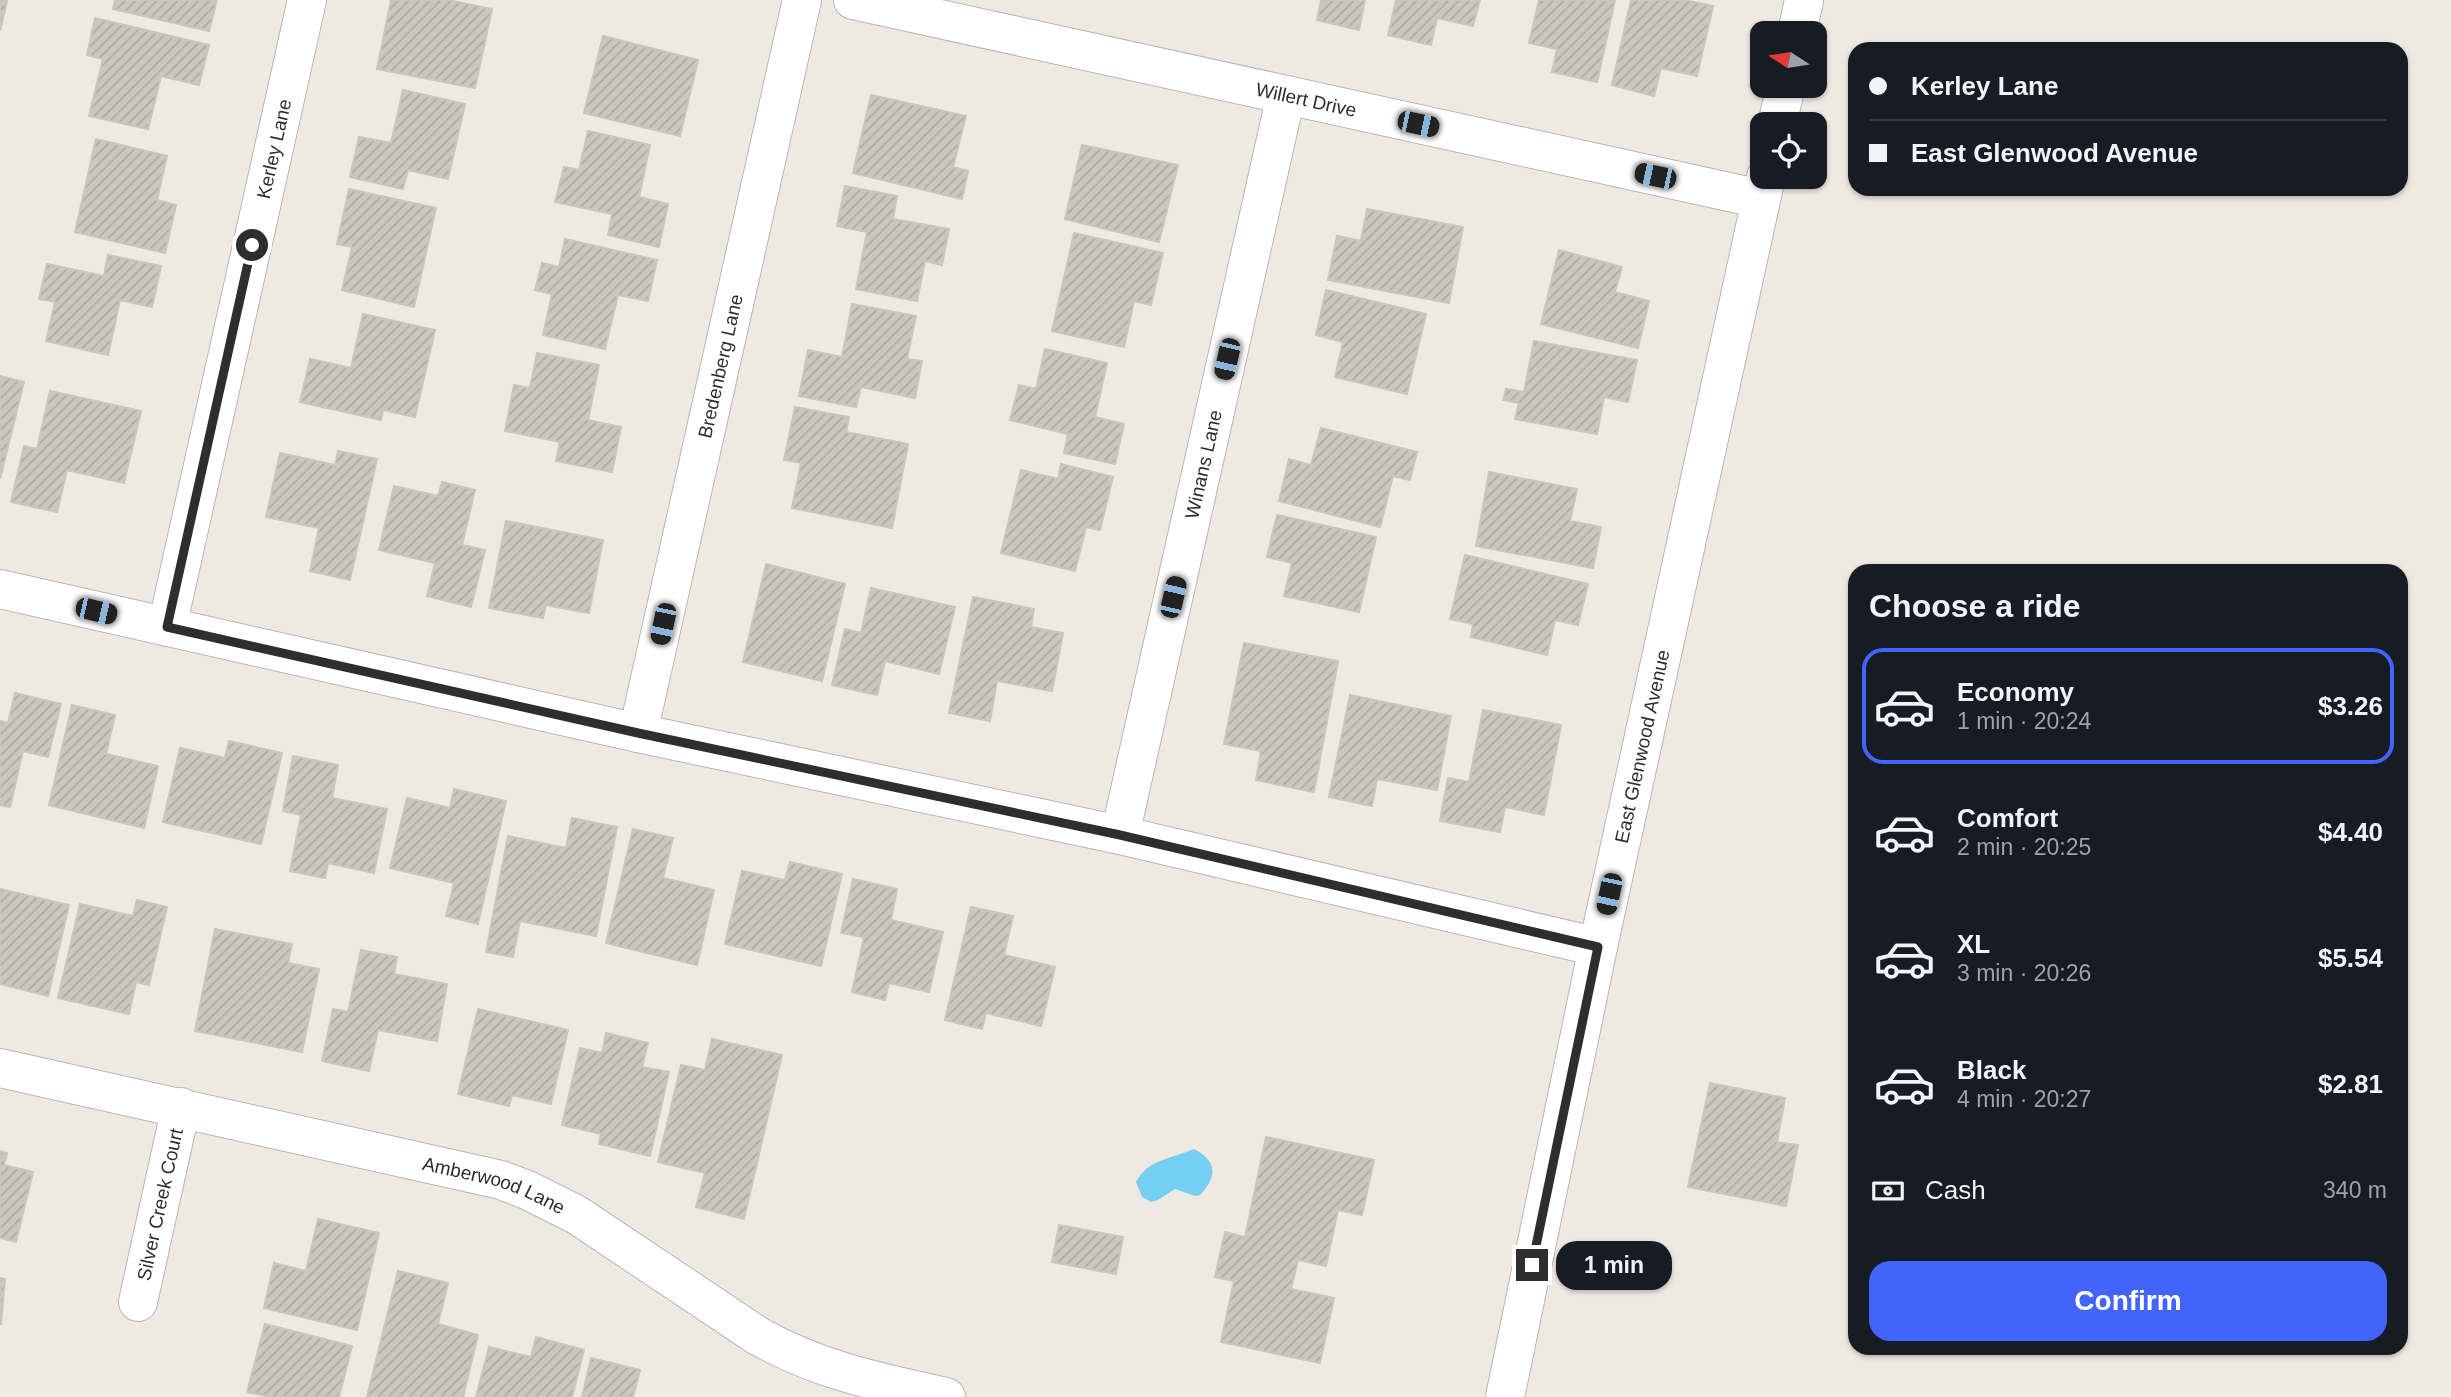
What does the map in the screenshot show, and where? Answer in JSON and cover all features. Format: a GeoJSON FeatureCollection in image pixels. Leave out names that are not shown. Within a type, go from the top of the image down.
{"type":"FeatureCollection","features":[{"type":"Feature","properties":{"kind":"street","name":"Kerley Lane"},"geometry":{"type":"LineString","coordinates":[[167,627],[307,0]]}},
{"type":"Feature","properties":{"kind":"street","name":"Bredenberg Lane"},"geometry":{"type":"LineString","coordinates":[[638,733],[802,0]]}},
{"type":"Feature","properties":{"kind":"street","name":"Willert Drive"},"geometry":{"type":"LineString","coordinates":[[853,0],[1286,95],[1750,185]]}},
{"type":"Feature","properties":{"kind":"street"},"geometry":{"type":"LineString","coordinates":[[1800,21],[1804,0]]}},
{"type":"Feature","properties":{"kind":"street","name":"Winans Lane"},"geometry":{"type":"LineString","coordinates":[[1120,835],[1286,95]]}},
{"type":"Feature","properties":{"kind":"street","name":"East Glenwood Avenue"},"geometry":{"type":"LineString","coordinates":[[1505,1397],[1598,947],[1763,189]]}},
{"type":"Feature","properties":{"kind":"street"},"geometry":{"type":"LineString","coordinates":[[0,589],[638,733],[1120,835],[1598,947]]}},
{"type":"Feature","properties":{"kind":"street","name":"Amberwood Lane"},"geometry":{"type":"LineString","coordinates":[[0,1068],[474,1173],[527,1190],[577,1215],[758,1336],[806,1361],[851,1375],[946,1397]]}},
{"type":"Feature","properties":{"kind":"street","name":"Silver Creek Court"},"geometry":{"type":"LineString","coordinates":[[138,1302],[181,1107]]}},
{"type":"Feature","properties":{"kind":"water"},"geometry":{"type":"Polygon","coordinates":[[[1194,1149],[1207,1159],[1212,1169],[1210,1181],[1200,1195],[1195,1196],[1175,1189],[1151,1202],[1142,1197],[1136,1182],[1141,1174],[1154,1164],[1194,1149]]]}},
{"type":"Feature","properties":{"kind":"building"},"geometry":{"type":"Polygon","coordinates":[[[0,0],[7,1],[0,31],[0,0]]]}},
{"type":"Feature","properties":{"kind":"building"},"geometry":{"type":"Polygon","coordinates":[[[115,0],[217,0],[209,31],[113,9],[115,0]]]}},
{"type":"Feature","properties":{"kind":"building"},"geometry":{"type":"Polygon","coordinates":[[[391,0],[448,0],[492,9],[475,88],[377,69],[391,0]]]}},
{"type":"Feature","properties":{"kind":"building"},"geometry":{"type":"Polygon","coordinates":[[[1321,0],[1365,0],[1359,30],[1317,20],[1321,0]]]}},
{"type":"Feature","properties":{"kind":"building"},"geometry":{"type":"Polygon","coordinates":[[[1396,0],[1480,0],[1473,26],[1437,18],[1431,45],[1388,35],[1396,0]]]}},
{"type":"Feature","properties":{"kind":"building"},"geometry":{"type":"Polygon","coordinates":[[[1539,0],[1615,0],[1597,82],[1552,72],[1557,49],[1529,43],[1539,0]]]}},
{"type":"Feature","properties":{"kind":"building"},"geometry":{"type":"Polygon","coordinates":[[[1631,0],[1685,0],[1713,6],[1697,76],[1661,68],[1654,96],[1612,85],[1631,0]]]}},
{"type":"Feature","properties":{"kind":"building"},"geometry":{"type":"Polygon","coordinates":[[[95,18],[209,45],[199,85],[161,76],[148,129],[89,116],[103,59],[87,55],[95,18]]]}},
{"type":"Feature","properties":{"kind":"building"},"geometry":{"type":"Polygon","coordinates":[[[603,36],[698,60],[680,136],[584,113],[603,36]]]}},
{"type":"Feature","properties":{"kind":"building"},"geometry":{"type":"Polygon","coordinates":[[[403,90],[465,104],[448,179],[408,170],[403,189],[350,177],[359,137],[391,143],[403,90]]]}},
{"type":"Feature","properties":{"kind":"building"},"geometry":{"type":"Polygon","coordinates":[[[871,95],[966,116],[953,167],[968,171],[962,199],[853,173],[871,95]]]}},
{"type":"Feature","properties":{"kind":"building"},"geometry":{"type":"Polygon","coordinates":[[[588,131],[650,145],[639,197],[668,204],[659,247],[608,235],[612,214],[555,202],[564,167],[579,170],[588,131]]]}},
{"type":"Feature","properties":{"kind":"building"},"geometry":{"type":"Polygon","coordinates":[[[96,139],[167,156],[157,200],[176,205],[165,253],[75,232],[96,139]]]}},
{"type":"Feature","properties":{"kind":"building"},"geometry":{"type":"Polygon","coordinates":[[[1082,145],[1178,165],[1159,242],[1065,219],[1082,145]]]}},
{"type":"Feature","properties":{"kind":"building"},"geometry":{"type":"Polygon","coordinates":[[[845,186],[897,196],[893,219],[949,229],[942,265],[925,261],[917,301],[856,289],[867,232],[837,226],[845,186]]]}},
{"type":"Feature","properties":{"kind":"building"},"geometry":{"type":"Polygon","coordinates":[[[349,189],[436,208],[414,307],[342,290],[352,247],[337,244],[349,189]]]}},
{"type":"Feature","properties":{"kind":"building"},"geometry":{"type":"Polygon","coordinates":[[[1367,209],[1463,227],[1449,303],[1328,280],[1337,236],[1361,241],[1367,209]]]}},
{"type":"Feature","properties":{"kind":"building"},"geometry":{"type":"Polygon","coordinates":[[[1074,233],[1163,253],[1151,305],[1134,301],[1124,347],[1052,331],[1074,233]]]}},
{"type":"Feature","properties":{"kind":"building"},"geometry":{"type":"Polygon","coordinates":[[[565,239],[657,260],[648,301],[618,295],[605,349],[543,335],[552,294],[535,290],[542,263],[559,267],[565,239]]]}},
{"type":"Feature","properties":{"kind":"building"},"geometry":{"type":"Polygon","coordinates":[[[1559,250],[1622,267],[1615,292],[1649,301],[1638,348],[1541,324],[1559,250]]]}},
{"type":"Feature","properties":{"kind":"building"},"geometry":{"type":"Polygon","coordinates":[[[108,255],[161,266],[152,307],[120,300],[108,355],[46,341],[55,302],[39,299],[47,264],[104,276],[108,255]]]}},
{"type":"Feature","properties":{"kind":"building"},"geometry":{"type":"Polygon","coordinates":[[[1326,290],[1426,314],[1407,394],[1335,377],[1343,342],[1316,335],[1326,290]]]}},
{"type":"Feature","properties":{"kind":"building"},"geometry":{"type":"Polygon","coordinates":[[[852,304],[916,316],[907,359],[922,361],[915,398],[861,387],[856,407],[799,396],[808,350],[842,357],[852,304]]]}},
{"type":"Feature","properties":{"kind":"building"},"geometry":{"type":"Polygon","coordinates":[[[363,314],[435,330],[415,417],[383,410],[381,420],[300,402],[310,359],[351,368],[363,314]]]}},
{"type":"Feature","properties":{"kind":"building"},"geometry":{"type":"Polygon","coordinates":[[[1534,341],[1637,360],[1628,402],[1604,397],[1597,434],[1515,419],[1519,403],[1503,400],[1506,389],[1524,392],[1534,341]]]}},
{"type":"Feature","properties":{"kind":"building"},"geometry":{"type":"Polygon","coordinates":[[[1045,349],[1107,363],[1095,417],[1124,424],[1115,464],[1064,453],[1068,434],[1010,420],[1019,385],[1036,389],[1045,349]]]}},
{"type":"Feature","properties":{"kind":"building"},"geometry":{"type":"Polygon","coordinates":[[[537,353],[599,365],[588,420],[621,427],[612,472],[556,461],[560,442],[505,431],[514,385],[530,388],[537,353]]]}},
{"type":"Feature","properties":{"kind":"building"},"geometry":{"type":"Polygon","coordinates":[[[0,376],[24,382],[0,479],[0,376]]]}},
{"type":"Feature","properties":{"kind":"building"},"geometry":{"type":"Polygon","coordinates":[[[50,391],[141,411],[124,483],[67,470],[57,512],[11,502],[24,446],[37,449],[50,391]]]}},
{"type":"Feature","properties":{"kind":"building"},"geometry":{"type":"Polygon","coordinates":[[[795,407],[849,417],[846,432],[908,444],[892,528],[792,508],[801,463],[784,460],[795,407]]]}},
{"type":"Feature","properties":{"kind":"building"},"geometry":{"type":"Polygon","coordinates":[[[1321,428],[1417,452],[1410,480],[1393,476],[1380,527],[1279,501],[1289,459],[1311,465],[1321,428]]]}},
{"type":"Feature","properties":{"kind":"building"},"geometry":{"type":"Polygon","coordinates":[[[338,451],[377,459],[350,580],[310,571],[319,528],[266,517],[280,453],[335,465],[338,451]]]}},
{"type":"Feature","properties":{"kind":"building"},"geometry":{"type":"Polygon","coordinates":[[[1061,464],[1113,477],[1100,530],[1086,527],[1075,571],[1001,553],[1021,470],[1058,479],[1061,464]]]}},
{"type":"Feature","properties":{"kind":"building"},"geometry":{"type":"Polygon","coordinates":[[[1489,472],[1577,489],[1570,521],[1601,527],[1593,568],[1476,546],[1489,472]]]}},
{"type":"Feature","properties":{"kind":"building"},"geometry":{"type":"Polygon","coordinates":[[[442,482],[475,490],[462,545],[485,550],[471,607],[427,596],[435,563],[379,550],[394,486],[438,496],[442,482]]]}},
{"type":"Feature","properties":{"kind":"building"},"geometry":{"type":"Polygon","coordinates":[[[1277,515],[1376,537],[1359,612],[1284,596],[1292,563],[1267,557],[1277,515]]]}},
{"type":"Feature","properties":{"kind":"building"},"geometry":{"type":"Polygon","coordinates":[[[506,521],[603,540],[589,613],[546,605],[543,618],[489,608],[506,521]]]}},
{"type":"Feature","properties":{"kind":"building"},"geometry":{"type":"Polygon","coordinates":[[[1465,555],[1588,584],[1578,625],[1555,620],[1547,655],[1471,637],[1473,624],[1450,619],[1465,555]]]}},
{"type":"Feature","properties":{"kind":"building"},"geometry":{"type":"Polygon","coordinates":[[[766,564],[845,584],[822,681],[743,662],[766,564]]]}},
{"type":"Feature","properties":{"kind":"building"},"geometry":{"type":"Polygon","coordinates":[[[871,588],[955,607],[939,674],[885,661],[877,695],[832,685],[845,629],[861,633],[871,588]]]}},
{"type":"Feature","properties":{"kind":"building"},"geometry":{"type":"Polygon","coordinates":[[[973,597],[1034,609],[1031,627],[1063,633],[1052,691],[997,681],[990,721],[949,713],[973,597]]]}},
{"type":"Feature","properties":{"kind":"building"},"geometry":{"type":"Polygon","coordinates":[[[1244,643],[1338,661],[1314,792],[1256,780],[1261,751],[1224,744],[1244,643]]]}},
{"type":"Feature","properties":{"kind":"building"},"geometry":{"type":"Polygon","coordinates":[[[15,693],[61,704],[48,757],[23,751],[10,807],[0,805],[0,721],[8,723],[15,693]]]}},
{"type":"Feature","properties":{"kind":"building"},"geometry":{"type":"Polygon","coordinates":[[[1350,695],[1451,716],[1437,790],[1377,779],[1372,806],[1329,797],[1350,695]]]}},
{"type":"Feature","properties":{"kind":"building"},"geometry":{"type":"Polygon","coordinates":[[[72,705],[115,715],[106,754],[158,766],[144,828],[49,805],[72,705]]]}},
{"type":"Feature","properties":{"kind":"building"},"geometry":{"type":"Polygon","coordinates":[[[1483,710],[1561,725],[1544,815],[1505,807],[1500,832],[1440,821],[1448,778],[1469,782],[1483,710]]]}},
{"type":"Feature","properties":{"kind":"building"},"geometry":{"type":"Polygon","coordinates":[[[229,741],[282,753],[261,844],[163,822],[180,748],[225,758],[229,741]]]}},
{"type":"Feature","properties":{"kind":"building"},"geometry":{"type":"Polygon","coordinates":[[[293,756],[338,765],[332,798],[387,809],[374,873],[328,863],[325,878],[290,871],[301,815],[283,811],[293,756]]]}},
{"type":"Feature","properties":{"kind":"building"},"geometry":{"type":"Polygon","coordinates":[[[454,789],[506,801],[478,924],[446,916],[454,883],[390,868],[407,798],[450,808],[454,789]]]}},
{"type":"Feature","properties":{"kind":"building"},"geometry":{"type":"Polygon","coordinates":[[[572,818],[617,827],[596,936],[520,921],[513,957],[486,952],[508,836],[566,848],[572,818]]]}},
{"type":"Feature","properties":{"kind":"building"},"geometry":{"type":"Polygon","coordinates":[[[633,829],[673,838],[663,878],[714,890],[697,965],[606,943],[633,829]]]}},
{"type":"Feature","properties":{"kind":"building"},"geometry":{"type":"Polygon","coordinates":[[[790,862],[842,874],[821,966],[725,944],[742,871],[785,880],[790,862]]]}},
{"type":"Feature","properties":{"kind":"building"},"geometry":{"type":"Polygon","coordinates":[[[853,879],[897,889],[891,920],[943,932],[929,992],[889,983],[885,1000],[852,992],[864,937],[841,933],[853,879]]]}},
{"type":"Feature","properties":{"kind":"building"},"geometry":{"type":"Polygon","coordinates":[[[0,889],[69,905],[48,996],[0,984],[0,889]]]}},
{"type":"Feature","properties":{"kind":"building"},"geometry":{"type":"Polygon","coordinates":[[[137,900],[167,907],[149,985],[136,982],[129,1014],[58,998],[80,904],[133,916],[137,900]]]}},
{"type":"Feature","properties":{"kind":"building"},"geometry":{"type":"Polygon","coordinates":[[[971,907],[1013,916],[1004,955],[1055,967],[1041,1026],[986,1013],[982,1029],[945,1020],[971,907]]]}},
{"type":"Feature","properties":{"kind":"building"},"geometry":{"type":"Polygon","coordinates":[[[215,929],[292,944],[288,963],[319,969],[302,1052],[195,1031],[215,929]]]}},
{"type":"Feature","properties":{"kind":"building"},"geometry":{"type":"Polygon","coordinates":[[[361,950],[397,957],[394,974],[447,984],[437,1041],[378,1030],[369,1071],[322,1061],[333,1009],[348,1012],[361,950]]]}},
{"type":"Feature","properties":{"kind":"building"},"geometry":{"type":"Polygon","coordinates":[[[478,1009],[568,1030],[551,1104],[512,1095],[509,1106],[458,1094],[478,1009]]]}},
{"type":"Feature","properties":{"kind":"building"},"geometry":{"type":"Polygon","coordinates":[[[606,1033],[648,1043],[642,1067],[669,1072],[650,1156],[599,1144],[601,1134],[562,1125],[580,1048],[602,1053],[606,1033]]]}},
{"type":"Feature","properties":{"kind":"building"},"geometry":{"type":"Polygon","coordinates":[[[712,1039],[782,1055],[744,1219],[696,1207],[705,1173],[658,1162],[681,1065],[705,1070],[712,1039]]]}},
{"type":"Feature","properties":{"kind":"building"},"geometry":{"type":"Polygon","coordinates":[[[1710,1083],[1785,1098],[1777,1142],[1798,1145],[1786,1206],[1688,1187],[1710,1083]]]}},
{"type":"Feature","properties":{"kind":"building"},"geometry":{"type":"Polygon","coordinates":[[[1266,1137],[1374,1160],[1362,1215],[1338,1210],[1326,1266],[1298,1260],[1291,1289],[1334,1298],[1320,1363],[1221,1342],[1234,1281],[1215,1277],[1225,1232],[1245,1237],[1266,1137]]]}},
{"type":"Feature","properties":{"kind":"building"},"geometry":{"type":"Polygon","coordinates":[[[0,1151],[7,1153],[4,1165],[33,1172],[16,1242],[0,1238],[0,1151]]]}},
{"type":"Feature","properties":{"kind":"building"},"geometry":{"type":"Polygon","coordinates":[[[318,1219],[379,1233],[357,1330],[264,1308],[274,1263],[306,1271],[318,1219]]]}},
{"type":"Feature","properties":{"kind":"building"},"geometry":{"type":"Polygon","coordinates":[[[1059,1225],[1123,1237],[1116,1274],[1052,1262],[1059,1225]]]}},
{"type":"Feature","properties":{"kind":"building"},"geometry":{"type":"Polygon","coordinates":[[[398,1271],[448,1283],[438,1324],[478,1335],[463,1397],[367,1397],[398,1271]]]}},
{"type":"Feature","properties":{"kind":"building"},"geometry":{"type":"Polygon","coordinates":[[[0,1278],[5,1279],[1,1324],[0,1324],[0,1278]]]}},
{"type":"Feature","properties":{"kind":"building"},"geometry":{"type":"Polygon","coordinates":[[[265,1324],[352,1346],[339,1397],[270,1397],[247,1392],[265,1324]]]}},
{"type":"Feature","properties":{"kind":"building"},"geometry":{"type":"Polygon","coordinates":[[[536,1337],[584,1350],[572,1397],[476,1397],[489,1347],[531,1357],[536,1337]]]}},
{"type":"Feature","properties":{"kind":"building"},"geometry":{"type":"Polygon","coordinates":[[[591,1358],[640,1370],[633,1397],[582,1397],[591,1358]]]}},
{"type":"Feature","properties":{"kind":"route"},"geometry":{"type":"LineString","coordinates":[[252,245],[167,627],[638,733],[1120,835],[1598,947],[1532,1265]]}}]}
